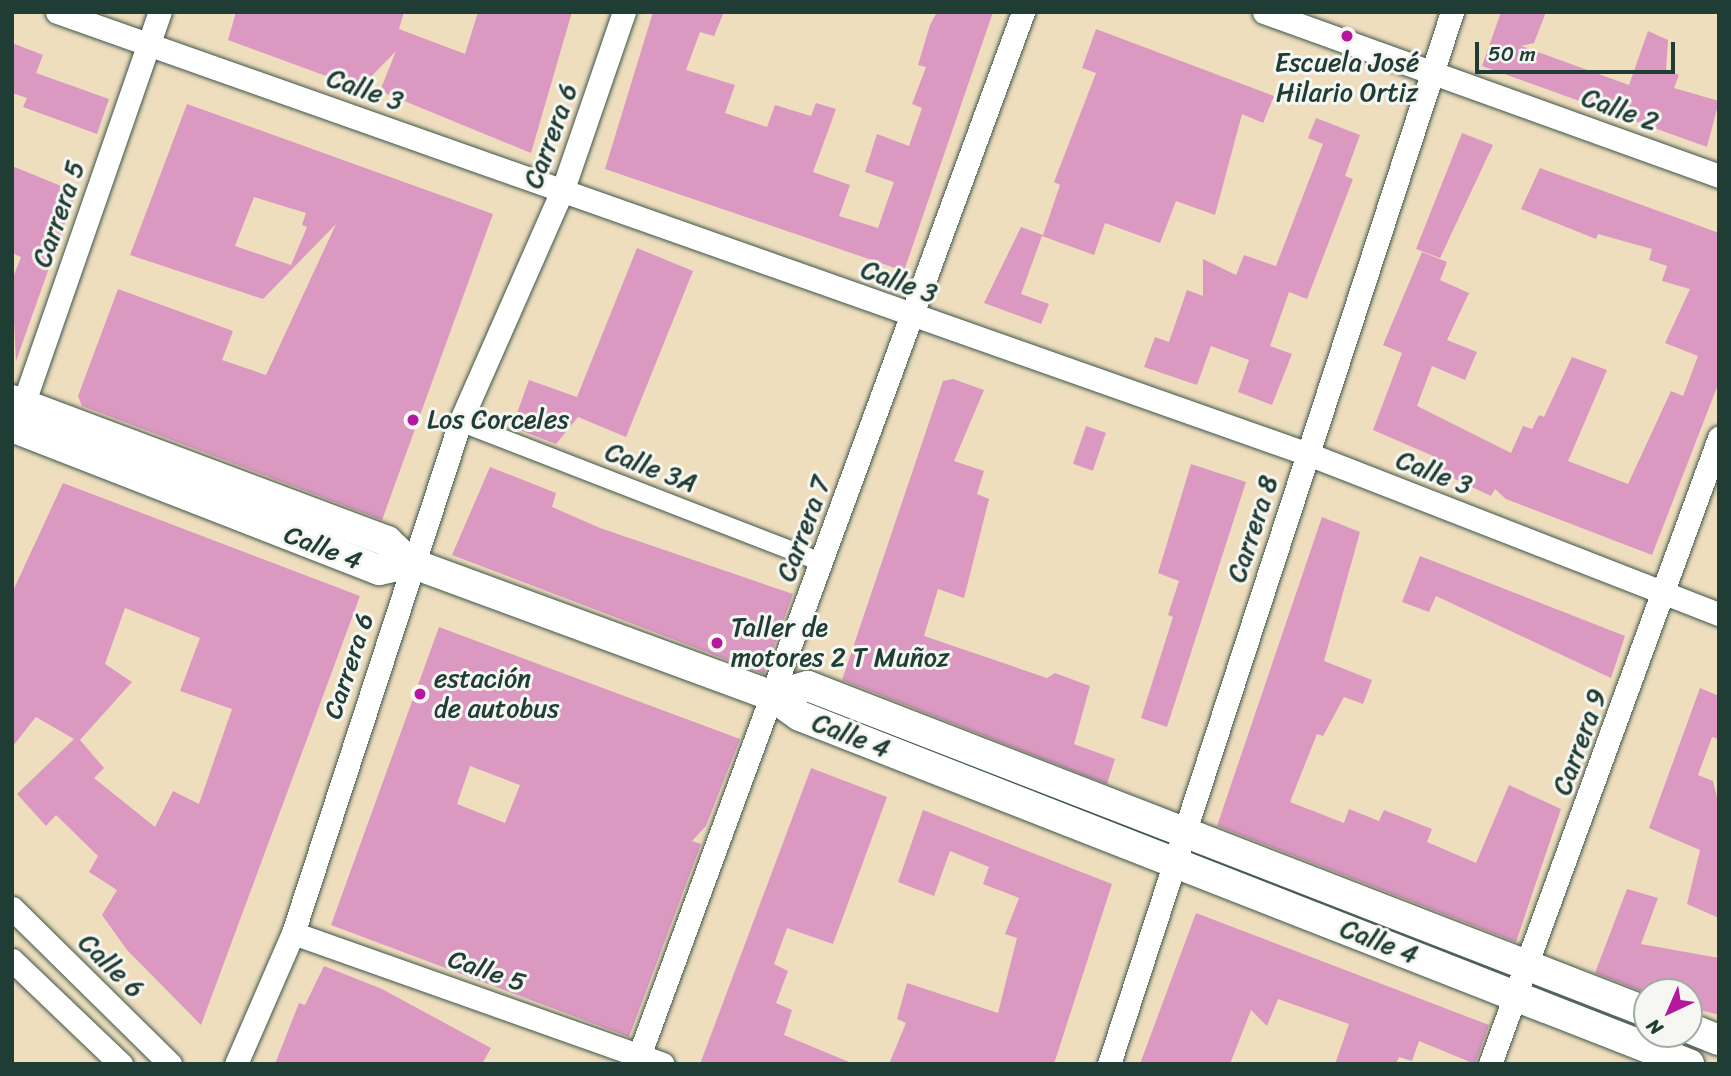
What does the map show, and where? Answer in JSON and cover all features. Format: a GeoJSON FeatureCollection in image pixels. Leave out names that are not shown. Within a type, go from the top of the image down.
{"type":"FeatureCollection","features":[{"type":"Feature","properties":{"kind":"street","name":"Calle 3"},"geometry":{"type":"LineString","coordinates":[[57,12],[563,189],[910,316],[1308,454],[1719,614]]}},
{"type":"Feature","properties":{"kind":"street","name":"Carrera 5"},"geometry":{"type":"LineString","coordinates":[[15,419],[160,12]]}},
{"type":"Feature","properties":{"kind":"street","name":"Carrera 6"},"geometry":{"type":"LineString","coordinates":[[236,1064],[293,933],[411,563],[460,422],[563,189],[624,12]]}},
{"type":"Feature","properties":{"kind":"street","name":"Carrera 7"},"geometry":{"type":"LineString","coordinates":[[638,1059],[1023,12]]}},
{"type":"Feature","properties":{"kind":"street","name":"Calle 2"},"geometry":{"type":"LineString","coordinates":[[1264,12],[1719,176]]}},
{"type":"Feature","properties":{"kind":"street","name":"Carrera 8"},"geometry":{"type":"LineString","coordinates":[[1109,1064],[1452,12]]}},
{"type":"Feature","properties":{"kind":"street","name":"Calle 4"},"geometry":{"type":"LineString","coordinates":[[15,419],[379,570],[411,563],[772,696],[800,716],[1689,1064]]}},
{"type":"Feature","properties":{"kind":"street","name":"Calle 3A"},"geometry":{"type":"LineString","coordinates":[[460,422],[822,563]]}},
{"type":"Feature","properties":{"kind":"street","name":"Carrera 9"},"geometry":{"type":"LineString","coordinates":[[1490,1064],[1719,438]]}},
{"type":"Feature","properties":{"kind":"street"},"geometry":{"type":"LineString","coordinates":[[772,696],[808,686],[1633,1006]]}},
{"type":"Feature","properties":{"kind":"street","name":"Calle 6"},"geometry":{"type":"LineString","coordinates":[[12,908],[162,1061]]}},
{"type":"Feature","properties":{"kind":"street","name":"Calle 5"},"geometry":{"type":"LineString","coordinates":[[293,933],[638,1059],[662,1064]]}},
{"type":"Feature","properties":{"kind":"street"},"geometry":{"type":"LineString","coordinates":[[12,960],[121,1064]]}},
{"type":"Feature","properties":{"kind":"building"},"geometry":{"type":"Polygon","coordinates":[[[236,12],[404,12],[399,29],[465,54],[478,12],[572,12],[531,153],[380,91],[396,51],[363,85],[326,76],[228,40],[236,12]]]}},
{"type":"Feature","properties":{"kind":"building"},"geometry":{"type":"Polygon","coordinates":[[[653,12],[724,12],[714,36],[700,32],[686,70],[735,85],[725,113],[767,127],[775,105],[811,116],[816,103],[836,109],[813,172],[850,185],[839,216],[878,228],[894,182],[865,172],[877,134],[909,146],[922,108],[912,104],[926,67],[918,65],[930,25],[937,12],[993,12],[904,271],[605,169],[653,12]]]}},
{"type":"Feature","properties":{"kind":"building"},"geometry":{"type":"Polygon","coordinates":[[[1501,12],[1546,12],[1534,43],[1521,46],[1629,85],[1648,31],[1668,40],[1666,70],[1679,75],[1674,88],[1719,101],[1707,147],[1482,66],[1501,12]]]}},
{"type":"Feature","properties":{"kind":"building"},"geometry":{"type":"Polygon","coordinates":[[[1096,29],[1274,96],[1263,123],[1242,114],[1215,215],[1176,201],[1160,243],[1105,223],[1094,255],[1042,236],[1021,294],[1049,304],[1041,324],[984,303],[1021,227],[1043,235],[1060,185],[1054,182],[1096,73],[1082,68],[1096,29]]]}},
{"type":"Feature","properties":{"kind":"building"},"geometry":{"type":"Polygon","coordinates":[[[12,43],[43,55],[36,73],[109,99],[97,134],[23,107],[27,98],[12,93],[12,43]]]}},
{"type":"Feature","properties":{"kind":"building"},"geometry":{"type":"Polygon","coordinates":[[[187,104],[493,214],[382,520],[82,406],[78,396],[118,289],[233,331],[222,360],[266,375],[336,224],[263,299],[130,255],[187,104]],[[254,197],[235,246],[291,265],[307,227],[302,225],[306,213],[254,197]]]}},
{"type":"Feature","properties":{"kind":"building"},"geometry":{"type":"Polygon","coordinates":[[[1316,118],[1360,135],[1345,176],[1353,179],[1307,299],[1289,292],[1270,346],[1292,354],[1272,405],[1238,392],[1249,360],[1211,346],[1197,385],[1144,367],[1155,337],[1169,342],[1187,290],[1203,296],[1203,259],[1236,275],[1244,255],[1276,266],[1323,144],[1308,138],[1316,118]]]}},
{"type":"Feature","properties":{"kind":"building"},"geometry":{"type":"Polygon","coordinates":[[[1462,133],[1493,145],[1440,258],[1416,249],[1462,133]]]}},
{"type":"Feature","properties":{"kind":"building"},"geometry":{"type":"Polygon","coordinates":[[[12,166],[76,192],[16,361],[12,280],[21,257],[12,253],[12,166]]]}},
{"type":"Feature","properties":{"kind":"building"},"geometry":{"type":"Polygon","coordinates":[[[1540,168],[1719,233],[1719,382],[1652,555],[1506,499],[1495,489],[1491,496],[1429,467],[1433,456],[1373,430],[1402,353],[1383,345],[1422,252],[1447,262],[1440,280],[1469,293],[1447,340],[1477,352],[1465,380],[1432,366],[1417,406],[1511,453],[1523,426],[1532,429],[1539,415],[1544,417],[1572,357],[1607,370],[1568,461],[1628,484],[1671,391],[1683,396],[1698,356],[1665,343],[1690,289],[1662,281],[1667,266],[1649,260],[1652,249],[1598,234],[1596,239],[1521,209],[1540,168]]]}},
{"type":"Feature","properties":{"kind":"building"},"geometry":{"type":"Polygon","coordinates":[[[637,248],[693,271],[626,437],[578,417],[556,444],[512,427],[529,380],[577,397],[637,248]]]}},
{"type":"Feature","properties":{"kind":"building"},"geometry":{"type":"Polygon","coordinates":[[[953,379],[984,390],[954,461],[984,471],[977,494],[989,499],[964,598],[938,589],[924,636],[1047,678],[1055,673],[1090,686],[1074,744],[1115,759],[1107,784],[842,680],[943,381],[953,379]]]}},
{"type":"Feature","properties":{"kind":"building"},"geometry":{"type":"Polygon","coordinates":[[[1086,426],[1106,433],[1093,471],[1073,464],[1086,426]]]}},
{"type":"Feature","properties":{"kind":"building"},"geometry":{"type":"Polygon","coordinates":[[[1191,464],[1246,482],[1167,727],[1141,718],[1173,617],[1168,615],[1179,581],[1158,573],[1191,464]]]}},
{"type":"Feature","properties":{"kind":"building"},"geometry":{"type":"Polygon","coordinates":[[[490,467],[556,493],[552,507],[600,528],[793,594],[764,674],[452,555],[490,467]]]}},
{"type":"Feature","properties":{"kind":"building"},"geometry":{"type":"Polygon","coordinates":[[[63,483],[360,596],[201,1025],[127,950],[102,915],[117,890],[89,872],[98,856],[56,815],[46,826],[17,794],[74,739],[36,717],[12,747],[12,593],[63,483]],[[125,608],[105,664],[132,682],[80,740],[104,768],[94,778],[155,827],[173,791],[199,804],[232,709],[180,691],[200,638],[125,608]]]}},
{"type":"Feature","properties":{"kind":"building"},"geometry":{"type":"Polygon","coordinates":[[[1322,517],[1360,532],[1324,661],[1372,680],[1363,704],[1344,697],[1323,736],[1317,734],[1290,802],[1344,823],[1349,809],[1379,821],[1384,810],[1432,829],[1427,842],[1476,863],[1509,785],[1561,809],[1516,942],[1217,826],[1322,517]]]}},
{"type":"Feature","properties":{"kind":"building"},"geometry":{"type":"Polygon","coordinates":[[[1420,556],[1625,636],[1611,678],[1436,596],[1429,612],[1402,602],[1420,556]]]}},
{"type":"Feature","properties":{"kind":"building"},"geometry":{"type":"Polygon","coordinates":[[[439,627],[740,739],[706,826],[692,841],[701,844],[629,1037],[331,925],[439,627]],[[470,766],[457,804],[505,823],[520,785],[470,766]]]}},
{"type":"Feature","properties":{"kind":"building"},"geometry":{"type":"Polygon","coordinates":[[[1700,688],[1719,696],[1719,739],[1712,737],[1698,775],[1713,781],[1719,806],[1719,918],[1687,904],[1700,850],[1649,828],[1700,688]]]}},
{"type":"Feature","properties":{"kind":"building"},"geometry":{"type":"Polygon","coordinates":[[[811,768],[887,797],[833,944],[787,928],[774,964],[788,971],[776,1003],[792,1010],[784,1035],[854,1064],[700,1064],[811,768]]]}},
{"type":"Feature","properties":{"kind":"building"},"geometry":{"type":"Polygon","coordinates":[[[923,810],[1112,884],[1054,1064],[889,1064],[906,1023],[897,1019],[907,983],[998,1013],[1017,938],[1005,934],[1019,898],[983,884],[989,867],[950,851],[934,896],[898,882],[923,810]]]}},
{"type":"Feature","properties":{"kind":"building"},"geometry":{"type":"Polygon","coordinates":[[[1627,889],[1658,898],[1641,944],[1719,958],[1719,1015],[1703,1011],[1703,978],[1633,978],[1633,988],[1595,973],[1627,889]]]}},
{"type":"Feature","properties":{"kind":"building"},"geometry":{"type":"Polygon","coordinates":[[[1196,913],[1489,1025],[1475,1064],[1419,1041],[1412,1061],[1399,1057],[1396,1064],[1335,1064],[1349,1024],[1278,999],[1267,1026],[1251,1010],[1230,1064],[1140,1064],[1196,913]]]}},
{"type":"Feature","properties":{"kind":"building"},"geometry":{"type":"Polygon","coordinates":[[[324,966],[382,989],[491,1048],[482,1064],[275,1064],[299,1003],[305,1005],[324,966]]]}},
{"type":"Feature","properties":{"kind":"place","name":"Escuela José Hilario Ortiz"},"geometry":{"type":"Point","coordinates":[1347,36]}},
{"type":"Feature","properties":{"kind":"place","name":"Los Corceles"},"geometry":{"type":"Point","coordinates":[413,420]}},
{"type":"Feature","properties":{"kind":"place","name":"Taller de motores 2 T Muñoz"},"geometry":{"type":"Point","coordinates":[717,643]}},
{"type":"Feature","properties":{"kind":"place","name":"estación de autobus"},"geometry":{"type":"Point","coordinates":[420,694]}}]}
